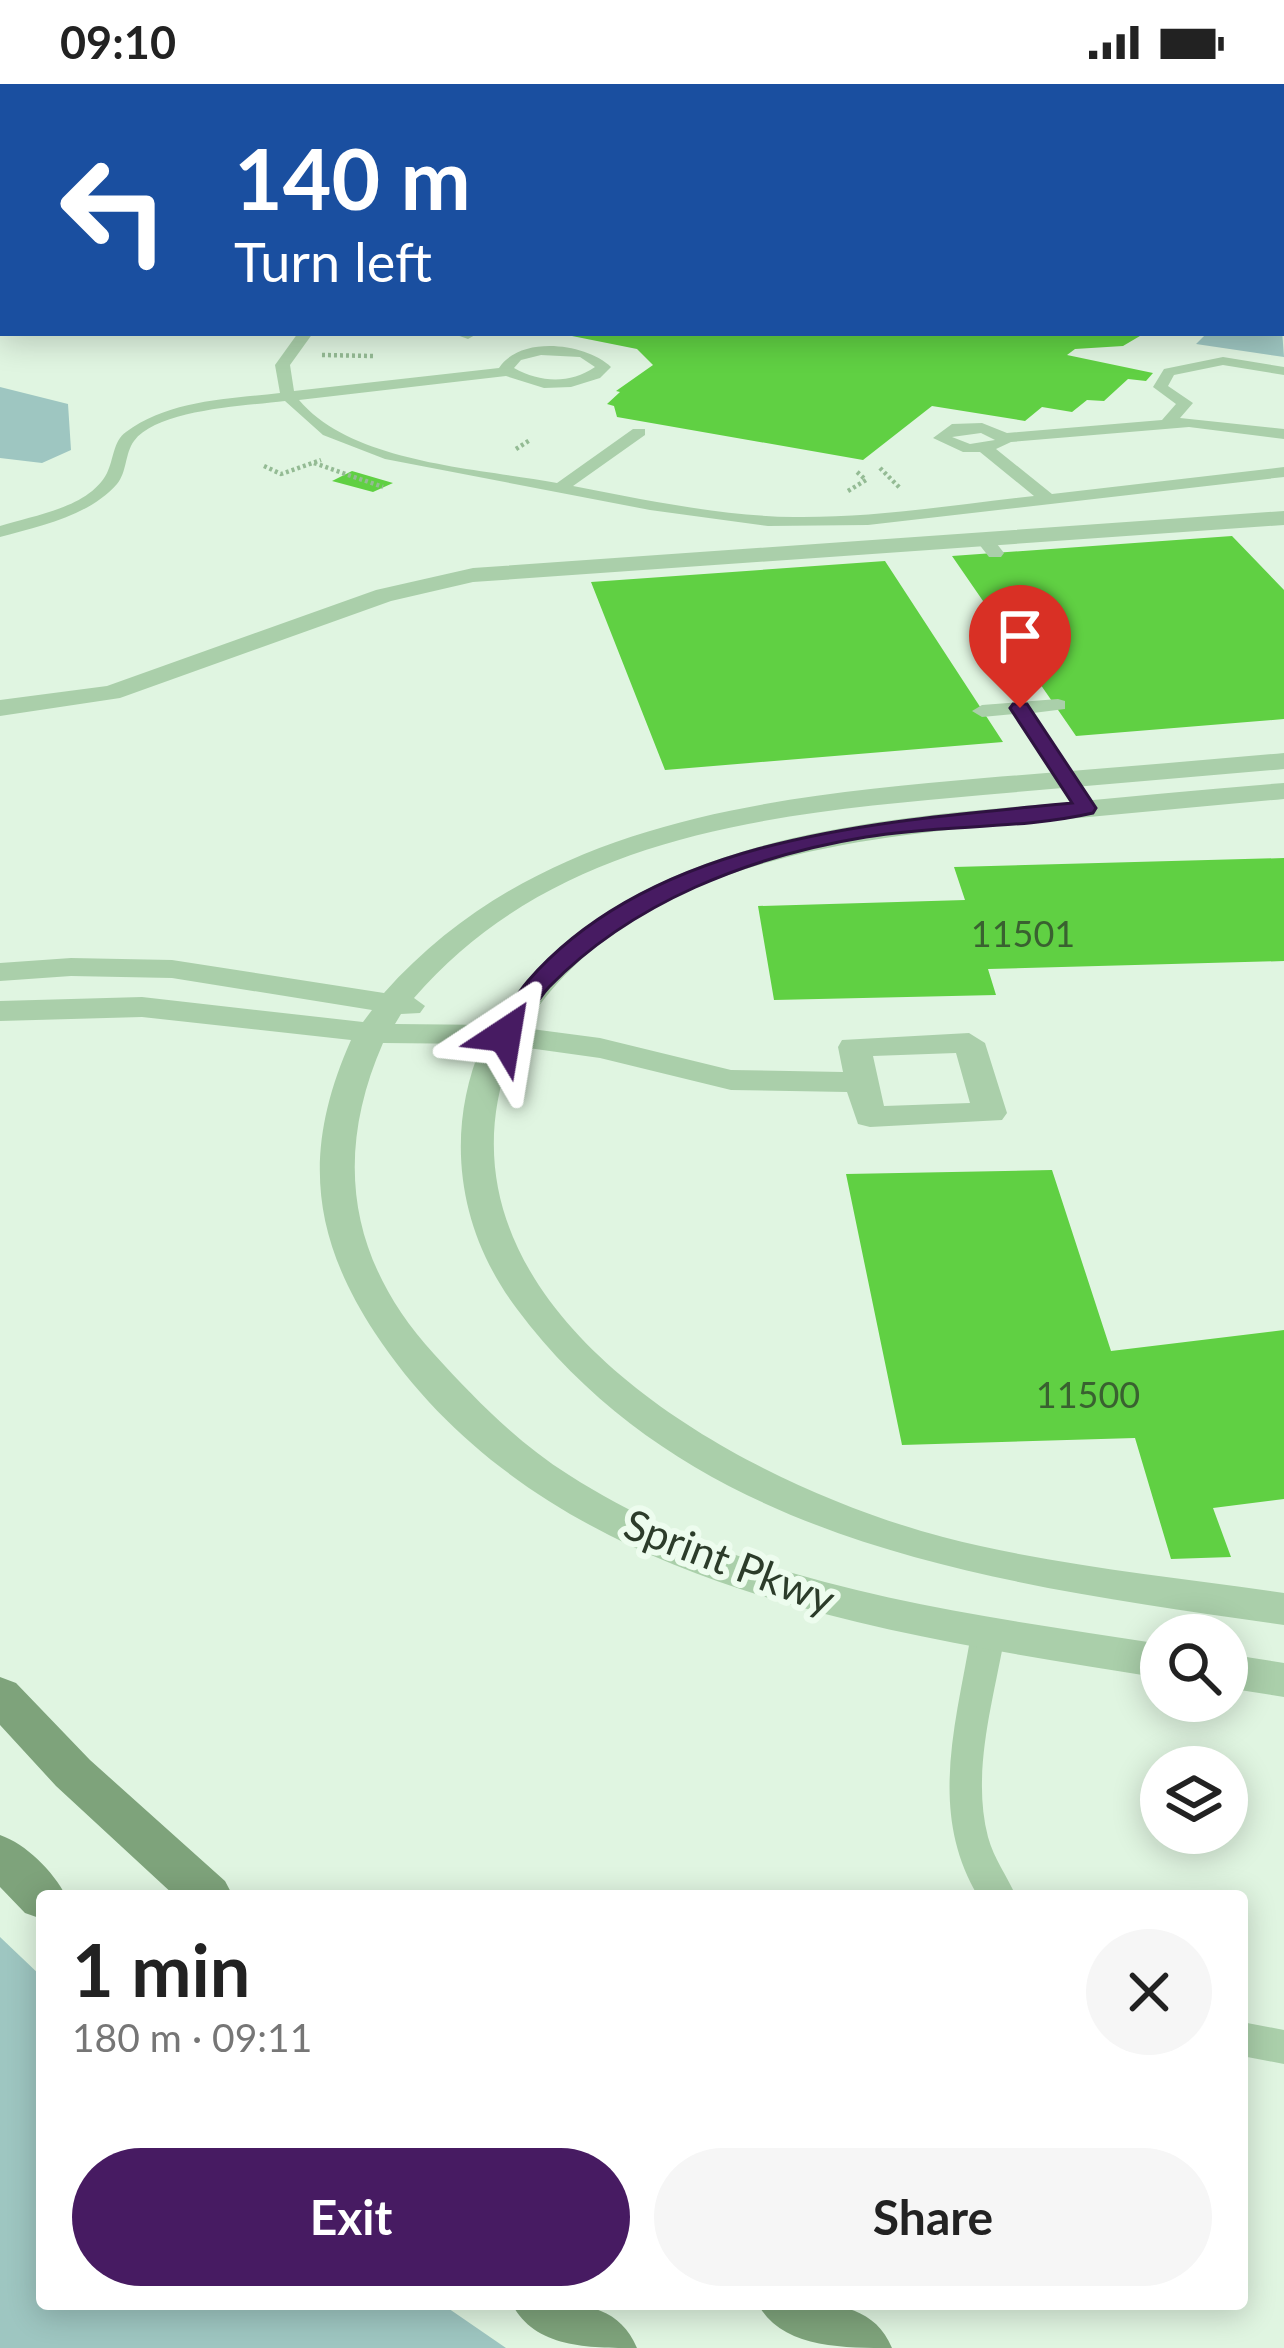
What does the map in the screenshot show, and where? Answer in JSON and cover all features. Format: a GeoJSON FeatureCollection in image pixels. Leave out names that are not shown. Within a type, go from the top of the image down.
{"type":"FeatureCollection","features":[{"type":"Feature","properties":{"kind":"street"},"geometry":{"type":"LineString","coordinates":[[0,708],[55,704],[134,686],[426,584],[512,572],[628,572],[1053,542],[1284,518]]}},
{"type":"Feature","properties":{"kind":"street","name":"Sprint Pkwy"},"geometry":{"type":"LineString","coordinates":[[1284,761],[865,830],[732,864],[652,899],[586,940],[536,987],[486,1070],[474,1143],[489,1225],[529,1302],[568,1349],[665,1430],[730,1469],[800,1502],[942,1552],[1284,1609]]}},
{"type":"Feature","properties":{"kind":"street","name":"Sprint Pkwy"},"geometry":{"type":"LineString","coordinates":[[1140,1658],[988,1634],[812,1597],[669,1545],[553,1481],[453,1402],[389,1327],[350,1252],[341,1218],[335,1142],[341,1108],[371,1033],[392,1001],[441,950],[500,906],[579,864],[626,846],[770,808],[1076,794],[1284,791]]}},
{"type":"Feature","properties":{"kind":"street"},"geometry":{"type":"LineString","coordinates":[[0,972],[70,967],[172,969],[392,1001],[505,1035]]}},
{"type":"Feature","properties":{"kind":"street"},"geometry":{"type":"LineString","coordinates":[[0,1011],[164,1008],[371,1033],[505,1035],[600,1048],[731,1080],[862,1082]]}},
{"type":"Feature","properties":{"kind":"street"},"geometry":{"type":"LineString","coordinates":[[1248,1674],[1284,1680]]}},
{"type":"Feature","properties":{"kind":"street"},"geometry":{"type":"LineString","coordinates":[[0,1695],[73,1772],[201,1890]]}},
{"type":"Feature","properties":{"kind":"street"},"geometry":{"type":"LineString","coordinates":[[0,1855],[36,1892]]}},
{"type":"Feature","properties":{"kind":"street"},"geometry":{"type":"LineString","coordinates":[[550,2310],[608,2348]]}},
{"type":"Feature","properties":{"kind":"street"},"geometry":{"type":"LineString","coordinates":[[797,2310],[863,2348]]}},
{"type":"Feature","properties":{"kind":"lane"},"geometry":{"type":"LineString","coordinates":[[303,336],[281,369],[288,396],[316,423],[383,453],[706,514],[795,522],[868,520],[1284,472]]}},
{"type":"Feature","properties":{"kind":"lane"},"geometry":{"type":"LineString","coordinates":[[0,532],[85,504],[112,479],[127,438],[159,418],[212,405],[508,371],[527,380],[561,383],[591,377],[604,367],[595,357],[556,350],[516,357],[508,361],[508,371]]}},
{"type":"Feature","properties":{"kind":"lane"},"geometry":{"type":"LineString","coordinates":[[1167,423],[1185,403],[1160,387],[1169,372],[1223,361],[1284,370]]}},
{"type":"Feature","properties":{"kind":"lane"},"geometry":{"type":"LineString","coordinates":[[1005,438],[986,449],[950,446],[941,435],[972,427],[1005,438],[1212,422],[1284,434]]}},
{"type":"Feature","properties":{"kind":"lane"},"geometry":{"type":"LineString","coordinates":[[560,488],[639,432]]}},
{"type":"Feature","properties":{"kind":"lane"},"geometry":{"type":"LineString","coordinates":[[986,449],[1048,499]]}},
{"type":"Feature","properties":{"kind":"lane"},"geometry":{"type":"LineString","coordinates":[[982,711],[1058,705]]}},
{"type":"Feature","properties":{"kind":"lane"},"geometry":{"type":"LineString","coordinates":[[1020,708],[1076,794]]}},
{"type":"Feature","properties":{"kind":"lane"},"geometry":{"type":"LineString","coordinates":[[988,1634],[963,1783],[967,1833],[995,1890]]}},
{"type":"Feature","properties":{"kind":"lane"},"geometry":{"type":"LineString","coordinates":[[1248,2040],[1284,2047]]}},
{"type":"Feature","properties":{"kind":"path"},"geometry":{"type":"LineString","coordinates":[[290,350],[302,355],[388,356]]}},
{"type":"Feature","properties":{"kind":"path"},"geometry":{"type":"LineString","coordinates":[[516,449],[530,440]]}},
{"type":"Feature","properties":{"kind":"path"},"geometry":{"type":"LineString","coordinates":[[264,466],[281,474],[332,456]]}},
{"type":"Feature","properties":{"kind":"path"},"geometry":{"type":"LineString","coordinates":[[313,463],[383,487]]}},
{"type":"Feature","properties":{"kind":"shaded area"},"geometry":{"type":"Polygon","coordinates":[[[1204,336],[1282,336],[1284,357],[1196,344],[1204,336]]]}},
{"type":"Feature","properties":{"kind":"shaded area"},"geometry":{"type":"Polygon","coordinates":[[[0,387],[68,404],[71,450],[42,463],[0,458],[0,387]]]}},
{"type":"Feature","properties":{"kind":"shaded area"},"geometry":{"type":"Polygon","coordinates":[[[0,1937],[36,1971],[36,2310],[451,2310],[506,2348],[0,2348],[0,1937]]]}},
{"type":"Feature","properties":{"kind":"building"},"geometry":{"type":"Polygon","coordinates":[[[572,336],[1140,336],[1123,346],[1075,349],[1067,355],[1153,373],[1146,381],[1128,379],[1104,401],[1087,400],[1072,412],[1042,407],[1025,421],[932,406],[863,460],[617,417],[614,406],[607,404],[620,392],[616,391],[653,365],[637,349],[572,336]]]}},
{"type":"Feature","properties":{"kind":"building"},"geometry":{"type":"Polygon","coordinates":[[[352,471],[393,483],[373,492],[332,481],[352,471]]]}},
{"type":"Feature","properties":{"kind":"building"},"geometry":{"type":"Polygon","coordinates":[[[1232,536],[1284,590],[1284,719],[1076,736],[952,556],[1232,536]]]}},
{"type":"Feature","properties":{"kind":"building"},"geometry":{"type":"Polygon","coordinates":[[[885,561],[1003,742],[665,770],[591,582],[885,561]]]}},
{"type":"Feature","properties":{"kind":"building"},"geometry":{"type":"Polygon","coordinates":[[[1284,858],[1284,961],[988,969],[996,995],[774,1000],[758,906],[965,900],[954,867],[1284,858]]]}},
{"type":"Feature","properties":{"kind":"building"},"geometry":{"type":"Polygon","coordinates":[[[1052,1170],[1111,1351],[1284,1330],[1284,1499],[1213,1508],[1231,1557],[1171,1559],[1135,1438],[902,1445],[846,1174],[1052,1170]]]}},
{"type":"Feature","properties":{"kind":"route"},"geometry":{"type":"LineString","coordinates":[[505,1035],[536,987],[586,940],[652,899],[732,864],[865,830],[1086,808],[1020,708]]}}]}
